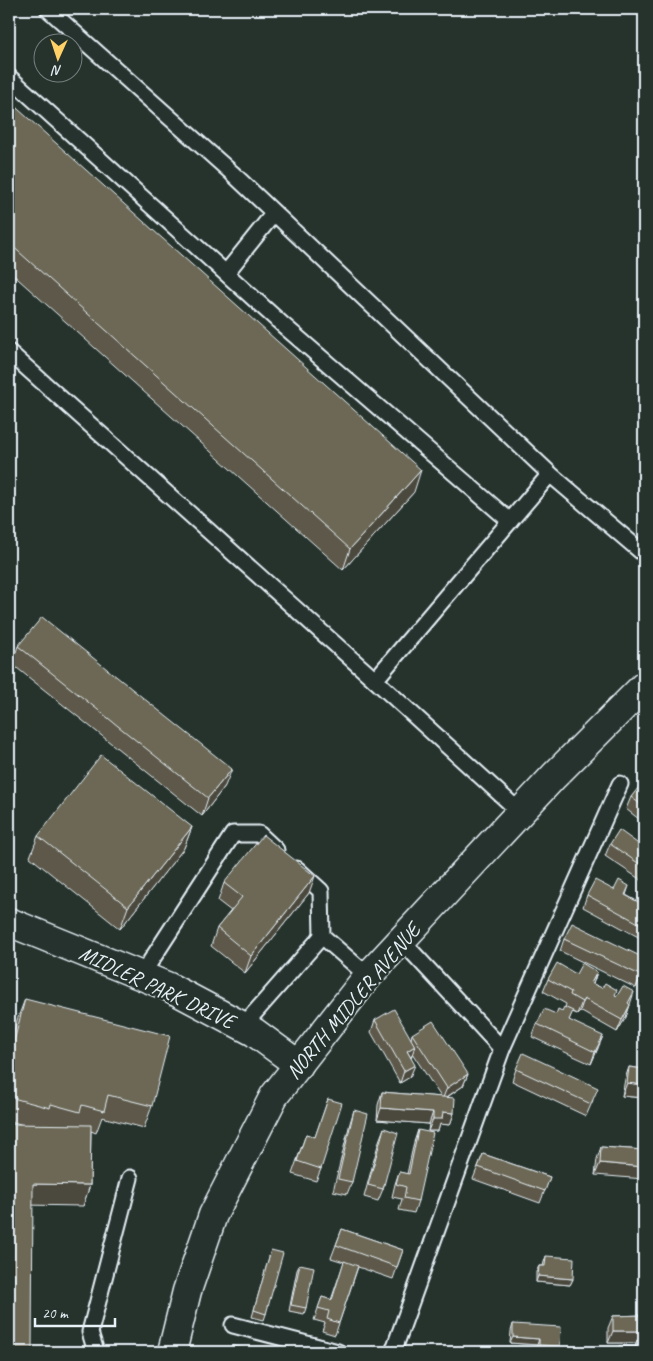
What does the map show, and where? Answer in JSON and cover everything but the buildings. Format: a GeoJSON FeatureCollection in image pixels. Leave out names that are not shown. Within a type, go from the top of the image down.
{"type":"FeatureCollection","features":[{"type":"Feature","properties":{"kind":"street","name":"NORTH MIDLER AVENUE"},"geometry":{"type":"LineString","coordinates":[[172,1352],[187,1291],[213,1215],[274,1096],[368,976],[554,776],[644,686]]}},
{"type":"Feature","properties":{"kind":"street","name":"MIDLER PARK DRIVE"},"geometry":{"type":"LineString","coordinates":[[9,922],[168,987],[254,1032],[299,1065]]}},
{"type":"Feature","properties":{"kind":"lane"},"geometry":{"type":"LineString","coordinates":[[48,9],[232,173],[550,474],[644,554]]}},
{"type":"Feature","properties":{"kind":"lane"},"geometry":{"type":"LineString","coordinates":[[9,77],[283,325],[510,521]]}},
{"type":"Feature","properties":{"kind":"lane"},"geometry":{"type":"LineString","coordinates":[[226,273],[274,213]]}},
{"type":"Feature","properties":{"kind":"lane"},"geometry":{"type":"LineString","coordinates":[[9,352],[520,812]]}},
{"type":"Feature","properties":{"kind":"lane"},"geometry":{"type":"LineString","coordinates":[[375,680],[550,474]]}},
{"type":"Feature","properties":{"kind":"lane"},"geometry":{"type":"LineString","coordinates":[[393,1352],[502,1049],[620,784]]}},
{"type":"Feature","properties":{"kind":"lane"},"geometry":{"type":"LineString","coordinates":[[141,976],[233,834],[259,834],[321,890],[322,936],[242,1026]]}},
{"type":"Feature","properties":{"kind":"lane"},"geometry":{"type":"LineString","coordinates":[[322,936],[368,976]]}},
{"type":"Feature","properties":{"kind":"lane"},"geometry":{"type":"LineString","coordinates":[[402,940],[502,1049]]}},
{"type":"Feature","properties":{"kind":"lane"},"geometry":{"type":"LineString","coordinates":[[96,1352],[90,1332],[130,1178]]}},
{"type":"Feature","properties":{"kind":"lane"},"geometry":{"type":"LineString","coordinates":[[233,1324],[338,1352]]}}]}
